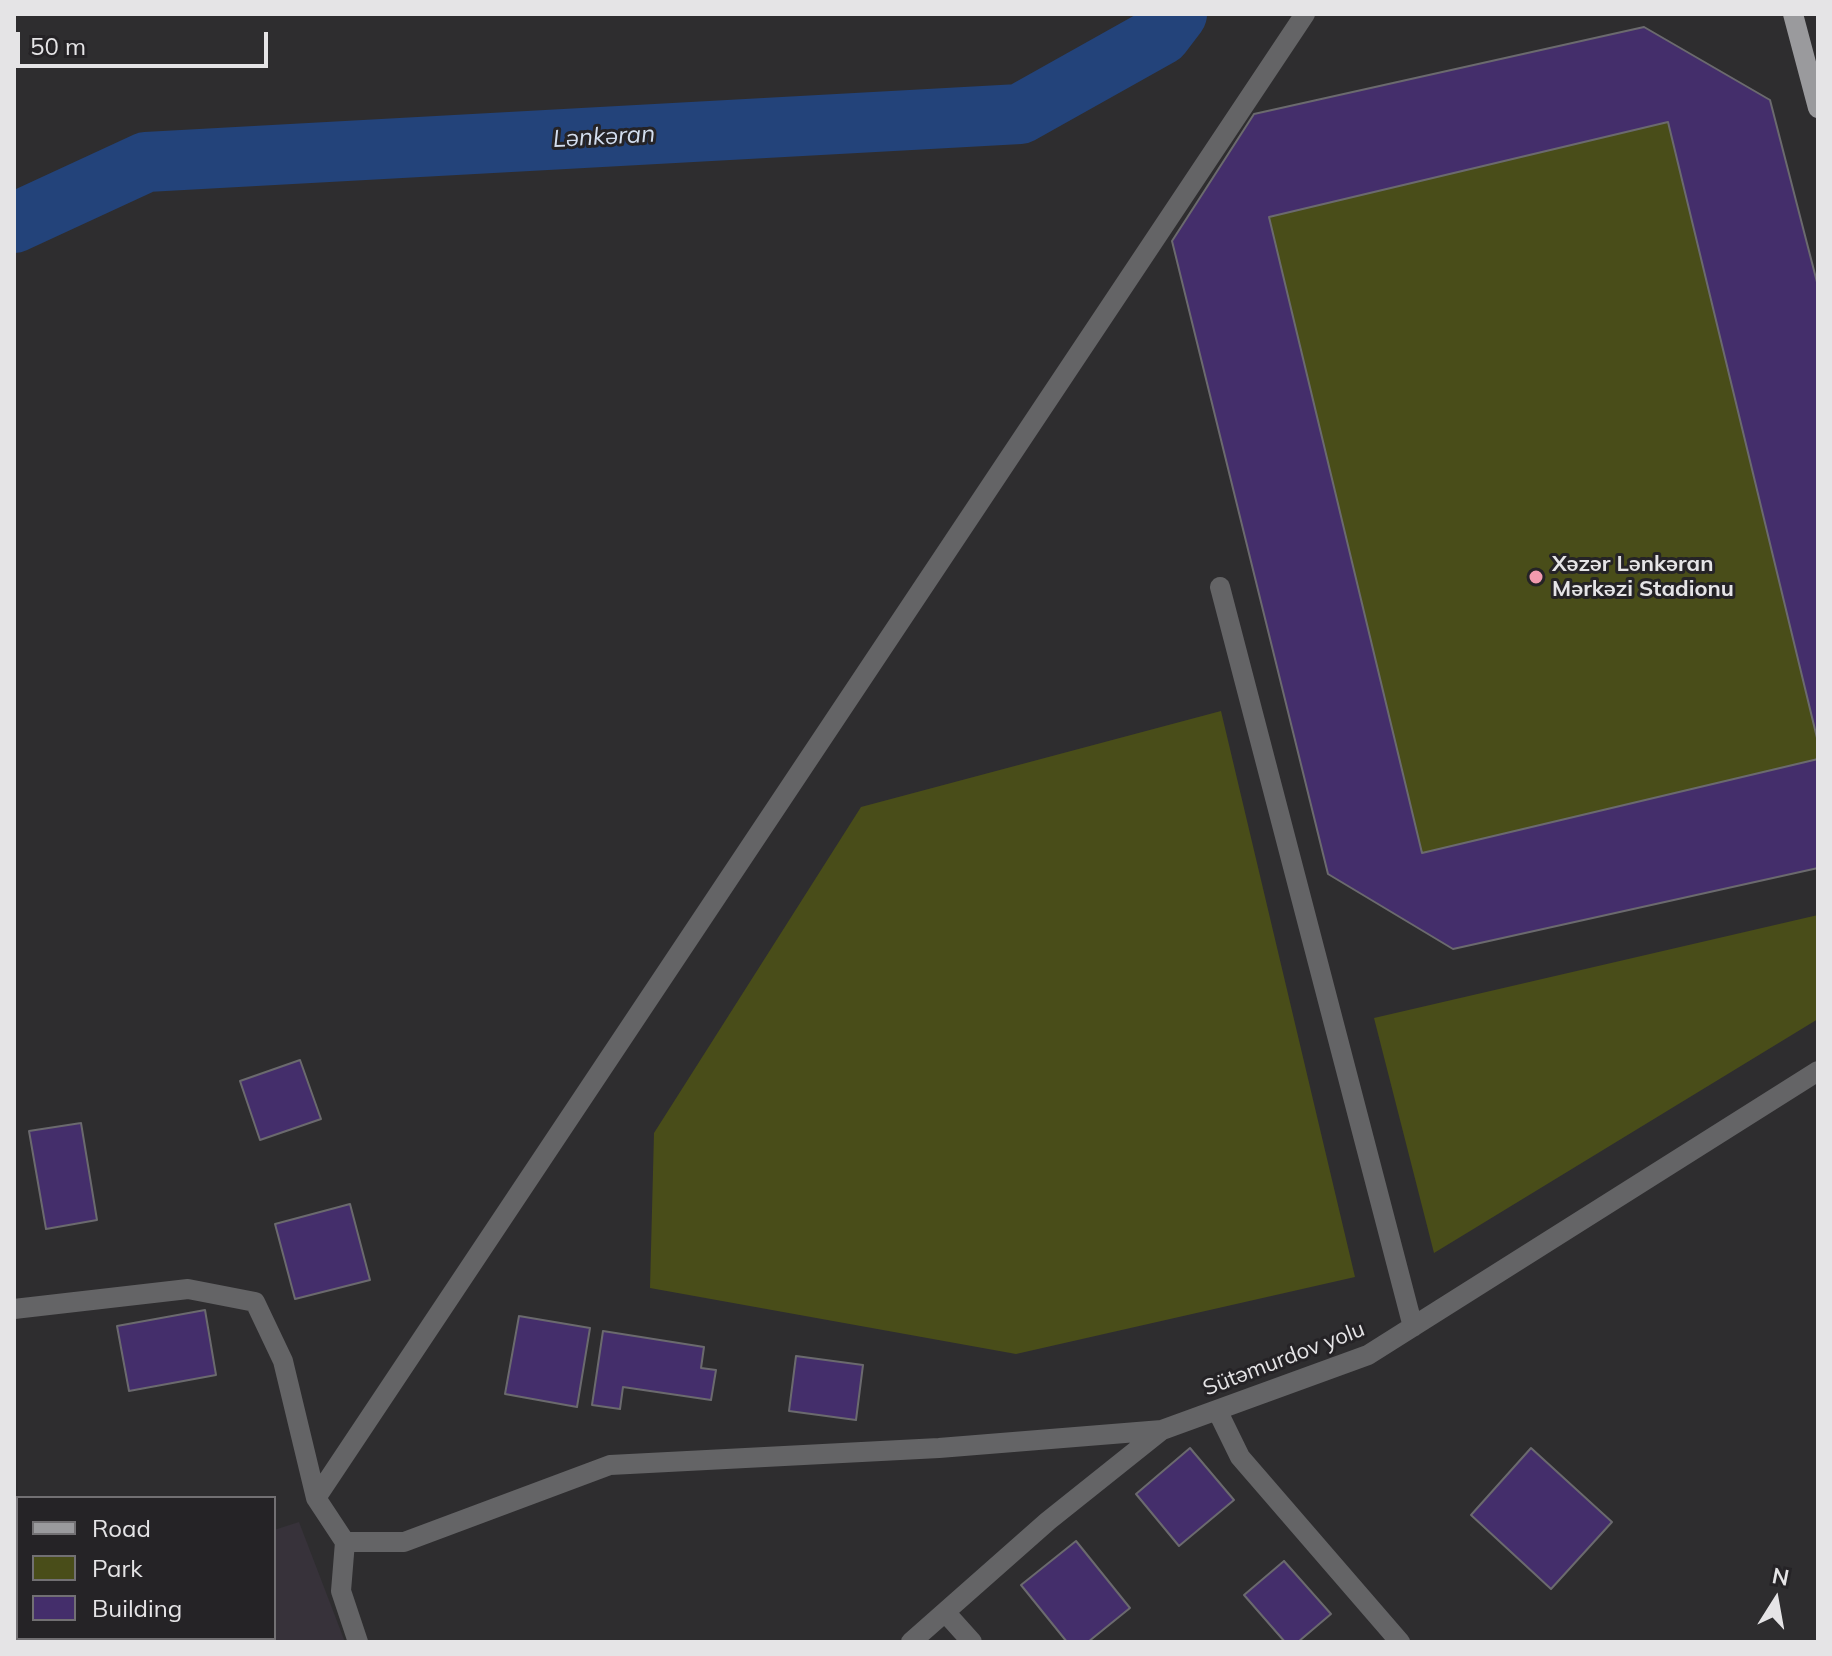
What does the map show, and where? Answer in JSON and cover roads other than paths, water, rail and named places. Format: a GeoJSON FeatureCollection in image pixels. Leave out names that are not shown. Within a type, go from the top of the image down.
{"type":"FeatureCollection","features":[{"type":"Feature","properties":{"kind":"main road"},"geometry":{"type":"LineString","coordinates":[[1793,14],[1818,108]]}},
{"type":"Feature","properties":{"kind":"street"},"geometry":{"type":"LineString","coordinates":[[316,1498],[1305,14]]}},
{"type":"Feature","properties":{"kind":"street"},"geometry":{"type":"LineString","coordinates":[[1220,587],[1413,1327]]}},
{"type":"Feature","properties":{"kind":"street","name":"Sütəmurdov yolu"},"geometry":{"type":"LineString","coordinates":[[911,1642],[1048,1521],[1162,1430],[1368,1355],[1818,1071]]}},
{"type":"Feature","properties":{"kind":"street"},"geometry":{"type":"LineString","coordinates":[[14,1309],[188,1289],[255,1302],[283,1361],[316,1498],[345,1542],[341,1591],[358,1642]]}},
{"type":"Feature","properties":{"kind":"street"},"geometry":{"type":"LineString","coordinates":[[1217,1410],[1240,1457],[1400,1642]]}},
{"type":"Feature","properties":{"kind":"street"},"geometry":{"type":"LineString","coordinates":[[345,1542],[404,1542],[610,1465],[939,1448],[1162,1430]]}},
{"type":"Feature","properties":{"kind":"street"},"geometry":{"type":"LineString","coordinates":[[945,1612],[972,1642]]}},
{"type":"Feature","properties":{"kind":"waterway","name":"Lənkəran"},"geometry":{"type":"LineString","coordinates":[[14,223],[146,162],[1020,114],[1161,35],[1177,14]]}},
{"type":"Feature","properties":{"kind":"place","name":"Xəzər Lənkəran Mərkəzi Stadionu"},"geometry":{"type":"Point","coordinates":[1536,577]}}]}
